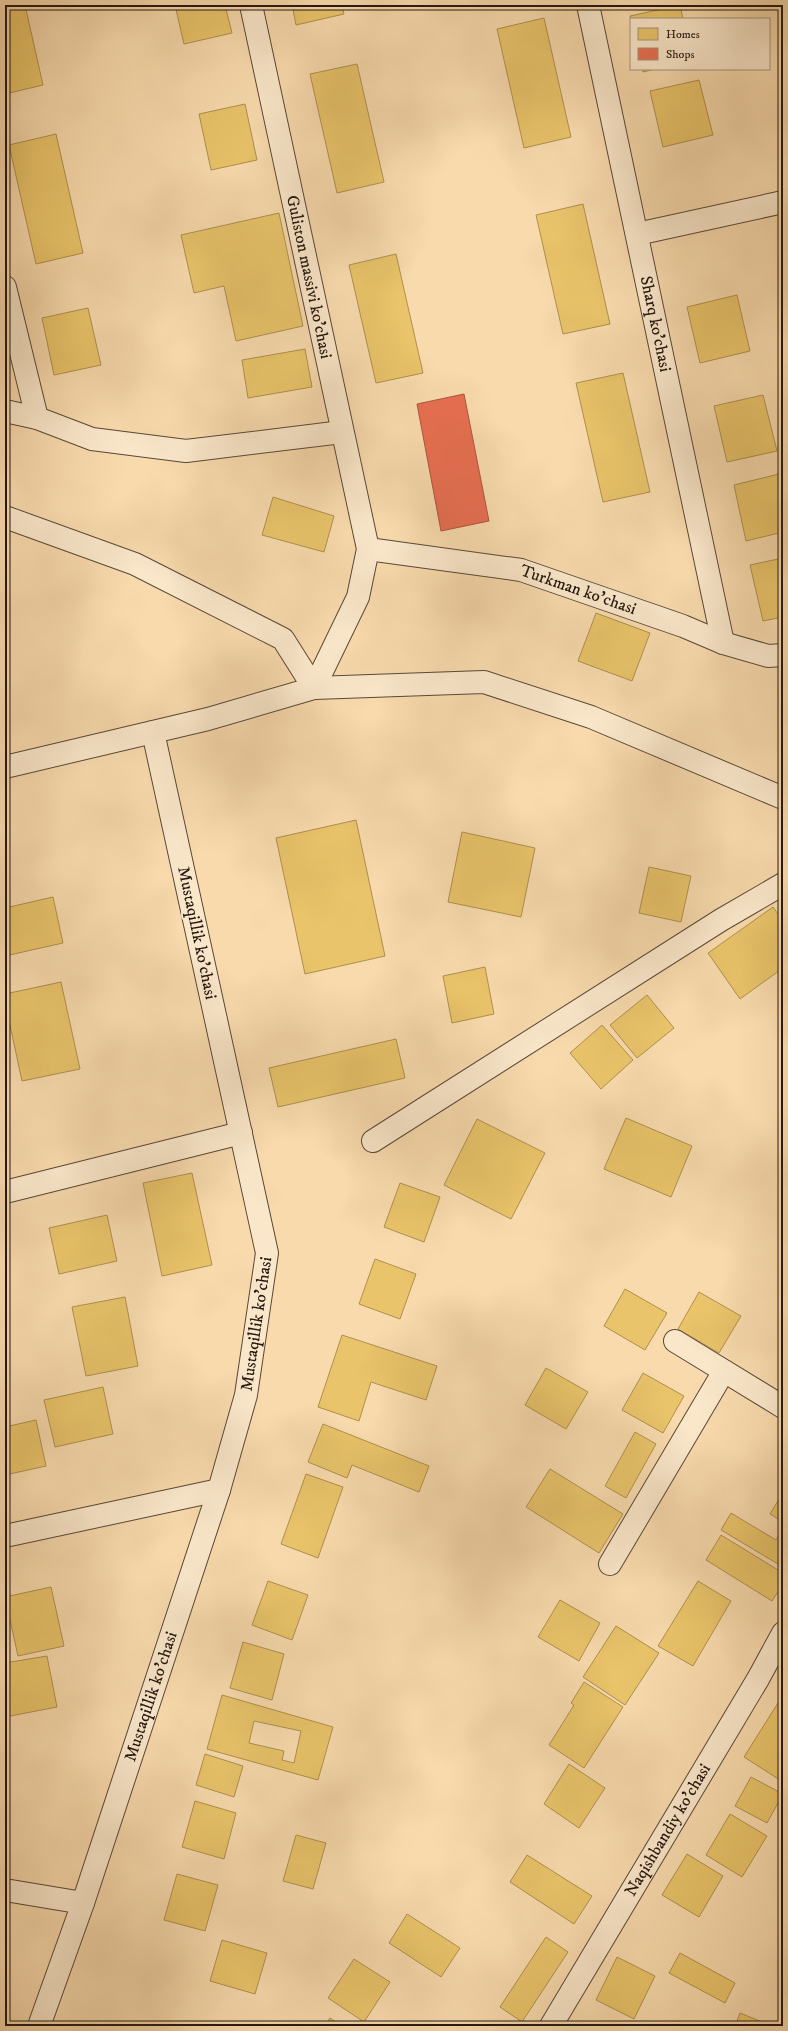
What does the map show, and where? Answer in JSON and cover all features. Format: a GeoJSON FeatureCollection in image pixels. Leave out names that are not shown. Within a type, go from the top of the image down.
{"type":"FeatureCollection","features":[{"type":"Feature","properties":{"kind":"street","name":"Guliston massivi ko'chasi"},"geometry":{"type":"LineString","coordinates":[[250,5],[368,549]]}},
{"type":"Feature","properties":{"kind":"street","name":"Sharq ko'chasi"},"geometry":{"type":"LineString","coordinates":[[588,5],[723,643]]}},
{"type":"Feature","properties":{"kind":"street"},"geometry":{"type":"LineString","coordinates":[[637,234],[783,202]]}},
{"type":"Feature","properties":{"kind":"street"},"geometry":{"type":"LineString","coordinates":[[5,287],[37,418]]}},
{"type":"Feature","properties":{"kind":"street"},"geometry":{"type":"LineString","coordinates":[[5,411],[37,418],[92,439],[186,451],[342,432]]}},
{"type":"Feature","properties":{"kind":"street"},"geometry":{"type":"LineString","coordinates":[[5,517],[135,564],[283,639],[314,688]]}},
{"type":"Feature","properties":{"kind":"street"},"geometry":{"type":"LineString","coordinates":[[314,688],[358,597],[368,549]]}},
{"type":"Feature","properties":{"kind":"street","name":"Turkman ko'chasi"},"geometry":{"type":"LineString","coordinates":[[368,549],[521,570],[683,626],[723,643],[768,656],[783,655]]}},
{"type":"Feature","properties":{"kind":"street"},"geometry":{"type":"LineString","coordinates":[[5,767],[208,719],[314,688],[484,682],[591,717],[783,798]]}},
{"type":"Feature","properties":{"kind":"street","name":"Mustaqillik ko'chasi"},"geometry":{"type":"LineString","coordinates":[[39,2026],[84,1903],[219,1490],[246,1395],[268,1253],[153,732]]}},
{"type":"Feature","properties":{"kind":"street"},"geometry":{"type":"LineString","coordinates":[[373,1141],[721,920],[783,884]]}},
{"type":"Feature","properties":{"kind":"street"},"geometry":{"type":"LineString","coordinates":[[5,1192],[241,1133]]}},
{"type":"Feature","properties":{"kind":"street"},"geometry":{"type":"LineString","coordinates":[[675,1341],[783,1407]]}},
{"type":"Feature","properties":{"kind":"street"},"geometry":{"type":"LineString","coordinates":[[610,1564],[724,1371]]}},
{"type":"Feature","properties":{"kind":"street"},"geometry":{"type":"LineString","coordinates":[[5,1536],[219,1490]]}},
{"type":"Feature","properties":{"kind":"street","name":"Naqishbandiy ko'chasi"},"geometry":{"type":"LineString","coordinates":[[551,2026],[758,1679],[783,1633]]}},
{"type":"Feature","properties":{"kind":"street"},"geometry":{"type":"LineString","coordinates":[[5,1890],[84,1903]]}},
{"type":"Feature","properties":{"kind":"building: Homes"},"geometry":{"type":"Polygon","coordinates":[[[5,5],[25,5],[43,85],[5,94],[5,5]]]}},
{"type":"Feature","properties":{"kind":"building: Homes"},"geometry":{"type":"Polygon","coordinates":[[[175,5],[225,5],[232,33],[184,44],[175,5]]]}},
{"type":"Feature","properties":{"kind":"building: Homes"},"geometry":{"type":"Polygon","coordinates":[[[292,5],[342,5],[344,14],[296,25],[292,5]]]}},
{"type":"Feature","properties":{"kind":"building: Homes"},"geometry":{"type":"Polygon","coordinates":[[[680,5],[683,18],[631,18],[630,16],[680,5]]]}},
{"type":"Feature","properties":{"kind":"building: Homes"},"geometry":{"type":"Polygon","coordinates":[[[544,18],[571,137],[524,148],[497,29],[544,18]]]}},
{"type":"Feature","properties":{"kind":"building: Homes"},"geometry":{"type":"Polygon","coordinates":[[[357,64],[384,182],[337,193],[310,74],[357,64]]]}},
{"type":"Feature","properties":{"kind":"building: Homes"},"geometry":{"type":"Polygon","coordinates":[[[699,80],[713,135],[663,147],[650,91],[699,80]]]}},
{"type":"Feature","properties":{"kind":"building: Homes"},"geometry":{"type":"Polygon","coordinates":[[[245,104],[257,160],[211,170],[199,114],[245,104]]]}},
{"type":"Feature","properties":{"kind":"building: Homes"},"geometry":{"type":"Polygon","coordinates":[[[56,134],[83,253],[36,264],[9,145],[56,134]]]}},
{"type":"Feature","properties":{"kind":"building: Homes"},"geometry":{"type":"Polygon","coordinates":[[[583,204],[610,324],[563,334],[536,215],[583,204]]]}},
{"type":"Feature","properties":{"kind":"building: Homes"},"geometry":{"type":"Polygon","coordinates":[[[279,213],[303,326],[236,341],[224,286],[194,293],[181,235],[279,213]]]}},
{"type":"Feature","properties":{"kind":"building: Homes"},"geometry":{"type":"Polygon","coordinates":[[[396,254],[423,373],[376,383],[349,265],[396,254]]]}},
{"type":"Feature","properties":{"kind":"building: Homes"},"geometry":{"type":"Polygon","coordinates":[[[737,295],[750,351],[700,363],[687,307],[737,295]]]}},
{"type":"Feature","properties":{"kind":"building: Homes"},"geometry":{"type":"Polygon","coordinates":[[[88,308],[101,365],[54,375],[42,318],[88,308]]]}},
{"type":"Feature","properties":{"kind":"building: Homes"},"geometry":{"type":"Polygon","coordinates":[[[305,349],[312,387],[248,398],[242,360],[305,349]]]}},
{"type":"Feature","properties":{"kind":"building: Homes"},"geometry":{"type":"Polygon","coordinates":[[[623,373],[650,492],[603,502],[576,383],[623,373]]]}},
{"type":"Feature","properties":{"kind":"building: Homes"},"geometry":{"type":"Polygon","coordinates":[[[763,395],[777,451],[727,462],[714,406],[763,395]]]}},
{"type":"Feature","properties":{"kind":"building: Homes"},"geometry":{"type":"Polygon","coordinates":[[[783,473],[783,532],[746,541],[734,485],[783,473]]]}},
{"type":"Feature","properties":{"kind":"building: Homes"},"geometry":{"type":"Polygon","coordinates":[[[273,497],[334,516],[324,552],[262,535],[273,497]]]}},
{"type":"Feature","properties":{"kind":"building: Homes"},"geometry":{"type":"Polygon","coordinates":[[[783,558],[783,617],[763,621],[750,565],[783,558]]]}},
{"type":"Feature","properties":{"kind":"building: Homes"},"geometry":{"type":"Polygon","coordinates":[[[596,613],[650,633],[632,681],[578,661],[596,613]]]}},
{"type":"Feature","properties":{"kind":"building: Homes"},"geometry":{"type":"Polygon","coordinates":[[[356,820],[385,956],[305,974],[276,838],[356,820]]]}},
{"type":"Feature","properties":{"kind":"building: Homes"},"geometry":{"type":"Polygon","coordinates":[[[462,832],[535,848],[521,917],[448,902],[462,832]]]}},
{"type":"Feature","properties":{"kind":"building: Homes"},"geometry":{"type":"Polygon","coordinates":[[[649,867],[691,876],[681,922],[639,913],[649,867]]]}},
{"type":"Feature","properties":{"kind":"building: Homes"},"geometry":{"type":"Polygon","coordinates":[[[53,897],[63,943],[5,956],[5,908],[53,897]]]}},
{"type":"Feature","properties":{"kind":"building: Homes"},"geometry":{"type":"Polygon","coordinates":[[[773,907],[783,921],[783,968],[740,999],[708,953],[773,907]]]}},
{"type":"Feature","properties":{"kind":"building: Homes"},"geometry":{"type":"Polygon","coordinates":[[[485,967],[494,1014],[452,1023],[443,976],[485,967]]]}},
{"type":"Feature","properties":{"kind":"building: Homes"},"geometry":{"type":"Polygon","coordinates":[[[61,982],[80,1069],[22,1081],[5,1002],[5,994],[61,982]]]}},
{"type":"Feature","properties":{"kind":"building: Homes"},"geometry":{"type":"Polygon","coordinates":[[[647,995],[674,1028],[637,1058],[610,1025],[647,995]]]}},
{"type":"Feature","properties":{"kind":"building: Homes"},"geometry":{"type":"Polygon","coordinates":[[[602,1025],[633,1060],[601,1089],[570,1053],[602,1025]]]}},
{"type":"Feature","properties":{"kind":"building: Homes"},"geometry":{"type":"Polygon","coordinates":[[[396,1039],[405,1078],[278,1107],[269,1068],[396,1039]]]}},
{"type":"Feature","properties":{"kind":"building: Homes"},"geometry":{"type":"Polygon","coordinates":[[[626,1118],[692,1146],[671,1197],[604,1169],[626,1118]]]}},
{"type":"Feature","properties":{"kind":"building: Homes"},"geometry":{"type":"Polygon","coordinates":[[[477,1119],[545,1153],[511,1219],[444,1185],[477,1119]]]}},
{"type":"Feature","properties":{"kind":"building: Homes"},"geometry":{"type":"Polygon","coordinates":[[[192,1173],[212,1265],[162,1276],[143,1183],[192,1173]]]}},
{"type":"Feature","properties":{"kind":"building: Homes"},"geometry":{"type":"Polygon","coordinates":[[[400,1183],[440,1197],[424,1242],[384,1227],[400,1183]]]}},
{"type":"Feature","properties":{"kind":"building: Homes"},"geometry":{"type":"Polygon","coordinates":[[[107,1215],[117,1261],[59,1274],[49,1228],[107,1215]]]}},
{"type":"Feature","properties":{"kind":"building: Homes"},"geometry":{"type":"Polygon","coordinates":[[[375,1259],[416,1274],[400,1319],[359,1304],[375,1259]]]}},
{"type":"Feature","properties":{"kind":"building: Homes"},"geometry":{"type":"Polygon","coordinates":[[[625,1289],[667,1313],[645,1350],[604,1326],[625,1289]]]}},
{"type":"Feature","properties":{"kind":"building: Homes"},"geometry":{"type":"Polygon","coordinates":[[[699,1292],[741,1316],[719,1353],[678,1329],[699,1292]]]}},
{"type":"Feature","properties":{"kind":"building: Homes"},"geometry":{"type":"Polygon","coordinates":[[[125,1297],[138,1366],[86,1376],[72,1307],[125,1297]]]}},
{"type":"Feature","properties":{"kind":"building: Homes"},"geometry":{"type":"Polygon","coordinates":[[[342,1335],[437,1366],[426,1400],[371,1382],[359,1421],[318,1407],[342,1335]]]}},
{"type":"Feature","properties":{"kind":"building: Homes"},"geometry":{"type":"Polygon","coordinates":[[[546,1368],[588,1392],[566,1429],[525,1405],[546,1368]]]}},
{"type":"Feature","properties":{"kind":"building: Homes"},"geometry":{"type":"Polygon","coordinates":[[[643,1373],[684,1396],[663,1433],[622,1410],[643,1373]]]}},
{"type":"Feature","properties":{"kind":"building: Homes"},"geometry":{"type":"Polygon","coordinates":[[[103,1387],[113,1434],[55,1447],[44,1400],[103,1387]]]}},
{"type":"Feature","properties":{"kind":"building: Homes"},"geometry":{"type":"Polygon","coordinates":[[[36,1420],[46,1466],[5,1475],[5,1427],[36,1420]]]}},
{"type":"Feature","properties":{"kind":"building: Homes"},"geometry":{"type":"Polygon","coordinates":[[[323,1424],[429,1466],[419,1492],[352,1465],[347,1478],[308,1462],[323,1424]]]}},
{"type":"Feature","properties":{"kind":"building: Homes"},"geometry":{"type":"Polygon","coordinates":[[[635,1432],[656,1444],[626,1498],[605,1486],[635,1432]]]}},
{"type":"Feature","properties":{"kind":"building: Homes"},"geometry":{"type":"Polygon","coordinates":[[[550,1469],[623,1514],[599,1553],[526,1507],[550,1469]]]}},
{"type":"Feature","properties":{"kind":"building: Homes"},"geometry":{"type":"Polygon","coordinates":[[[306,1474],[343,1487],[318,1558],[281,1544],[306,1474]]]}},
{"type":"Feature","properties":{"kind":"building: Homes"},"geometry":{"type":"Polygon","coordinates":[[[781,1496],[783,1497],[783,1522],[770,1514],[781,1496]]]}},
{"type":"Feature","properties":{"kind":"building: Homes"},"geometry":{"type":"Polygon","coordinates":[[[731,1513],[776,1540],[783,1528],[783,1567],[721,1530],[731,1513]]]}},
{"type":"Feature","properties":{"kind":"building: Homes"},"geometry":{"type":"Polygon","coordinates":[[[721,1535],[783,1573],[783,1584],[772,1601],[706,1560],[721,1535]]]}},
{"type":"Feature","properties":{"kind":"building: Homes"},"geometry":{"type":"Polygon","coordinates":[[[268,1581],[308,1595],[292,1640],[252,1625],[268,1581]]]}},
{"type":"Feature","properties":{"kind":"building: Homes"},"geometry":{"type":"Polygon","coordinates":[[[698,1581],[731,1601],[693,1666],[658,1646],[698,1581]]]}},
{"type":"Feature","properties":{"kind":"building: Homes"},"geometry":{"type":"Polygon","coordinates":[[[51,1587],[64,1646],[18,1656],[5,1597],[51,1587]]]}},
{"type":"Feature","properties":{"kind":"building: Homes"},"geometry":{"type":"Polygon","coordinates":[[[560,1600],[600,1623],[579,1661],[538,1637],[560,1600]]]}},
{"type":"Feature","properties":{"kind":"building: Homes"},"geometry":{"type":"Polygon","coordinates":[[[616,1626],[659,1653],[625,1705],[583,1677],[616,1626]]]}},
{"type":"Feature","properties":{"kind":"building: Homes"},"geometry":{"type":"Polygon","coordinates":[[[243,1642],[284,1654],[272,1700],[230,1688],[243,1642]]]}},
{"type":"Feature","properties":{"kind":"building: Homes"},"geometry":{"type":"Polygon","coordinates":[[[47,1656],[57,1707],[5,1717],[5,1663],[47,1656]]]}},
{"type":"Feature","properties":{"kind":"building: Homes"},"geometry":{"type":"Polygon","coordinates":[[[584,1682],[623,1707],[584,1768],[549,1745],[574,1705],[571,1703],[584,1682]]]}},
{"type":"Feature","properties":{"kind":"building: Homes"},"geometry":{"type":"Polygon","coordinates":[[[222,1695],[333,1727],[318,1780],[207,1749],[222,1695]],[[254,1721],[249,1743],[284,1751],[282,1760],[294,1763],[301,1731],[254,1721]]]}},
{"type":"Feature","properties":{"kind":"building: Homes"},"geometry":{"type":"Polygon","coordinates":[[[783,1695],[783,1782],[744,1757],[783,1695]]]}},
{"type":"Feature","properties":{"kind":"building: Homes"},"geometry":{"type":"Polygon","coordinates":[[[205,1754],[243,1766],[234,1797],[196,1785],[205,1754]]]}},
{"type":"Feature","properties":{"kind":"building: Homes"},"geometry":{"type":"Polygon","coordinates":[[[569,1764],[605,1788],[579,1828],[544,1804],[569,1764]]]}},
{"type":"Feature","properties":{"kind":"building: Homes"},"geometry":{"type":"Polygon","coordinates":[[[751,1777],[783,1794],[767,1823],[735,1806],[751,1777]]]}},
{"type":"Feature","properties":{"kind":"building: Homes"},"geometry":{"type":"Polygon","coordinates":[[[195,1801],[236,1813],[224,1859],[182,1847],[195,1801]]]}},
{"type":"Feature","properties":{"kind":"building: Homes"},"geometry":{"type":"Polygon","coordinates":[[[730,1814],[767,1836],[742,1877],[706,1855],[730,1814]]]}},
{"type":"Feature","properties":{"kind":"building: Homes"},"geometry":{"type":"Polygon","coordinates":[[[296,1835],[326,1843],[313,1889],[283,1881],[296,1835]]]}},
{"type":"Feature","properties":{"kind":"building: Homes"},"geometry":{"type":"Polygon","coordinates":[[[687,1854],[723,1876],[699,1917],[662,1895],[687,1854]]]}},
{"type":"Feature","properties":{"kind":"building: Homes"},"geometry":{"type":"Polygon","coordinates":[[[527,1855],[592,1896],[574,1924],[510,1882],[527,1855]]]}},
{"type":"Feature","properties":{"kind":"building: Homes"},"geometry":{"type":"Polygon","coordinates":[[[177,1874],[218,1885],[205,1931],[164,1920],[177,1874]]]}},
{"type":"Feature","properties":{"kind":"building: Homes"},"geometry":{"type":"Polygon","coordinates":[[[407,1914],[460,1948],[441,1977],[389,1943],[407,1914]]]}},
{"type":"Feature","properties":{"kind":"building: Homes"},"geometry":{"type":"Polygon","coordinates":[[[546,1937],[568,1952],[522,2022],[500,2007],[546,1937]]]}},
{"type":"Feature","properties":{"kind":"building: Homes"},"geometry":{"type":"Polygon","coordinates":[[[222,1940],[267,1953],[255,1994],[210,1981],[222,1940]]]}},
{"type":"Feature","properties":{"kind":"building: Homes"},"geometry":{"type":"Polygon","coordinates":[[[680,1953],[735,1983],[725,2003],[669,1973],[680,1953]]]}},
{"type":"Feature","properties":{"kind":"building: Homes"},"geometry":{"type":"Polygon","coordinates":[[[617,1957],[655,1976],[634,2019],[596,2000],[617,1957]]]}},
{"type":"Feature","properties":{"kind":"building: Homes"},"geometry":{"type":"Polygon","coordinates":[[[354,1959],[390,1982],[364,2022],[328,1998],[354,1959]]]}},
{"type":"Feature","properties":{"kind":"building: Homes"},"geometry":{"type":"Polygon","coordinates":[[[740,2013],[772,2026],[735,2026],[740,2013]]]}},
{"type":"Feature","properties":{"kind":"building: Homes"},"geometry":{"type":"Polygon","coordinates":[[[330,2018],[342,2026],[325,2026],[330,2018]]]}},
{"type":"Feature","properties":{"kind":"building: Shops"},"geometry":{"type":"Polygon","coordinates":[[[464,394],[489,521],[441,531],[417,404],[464,394]]]}}]}
